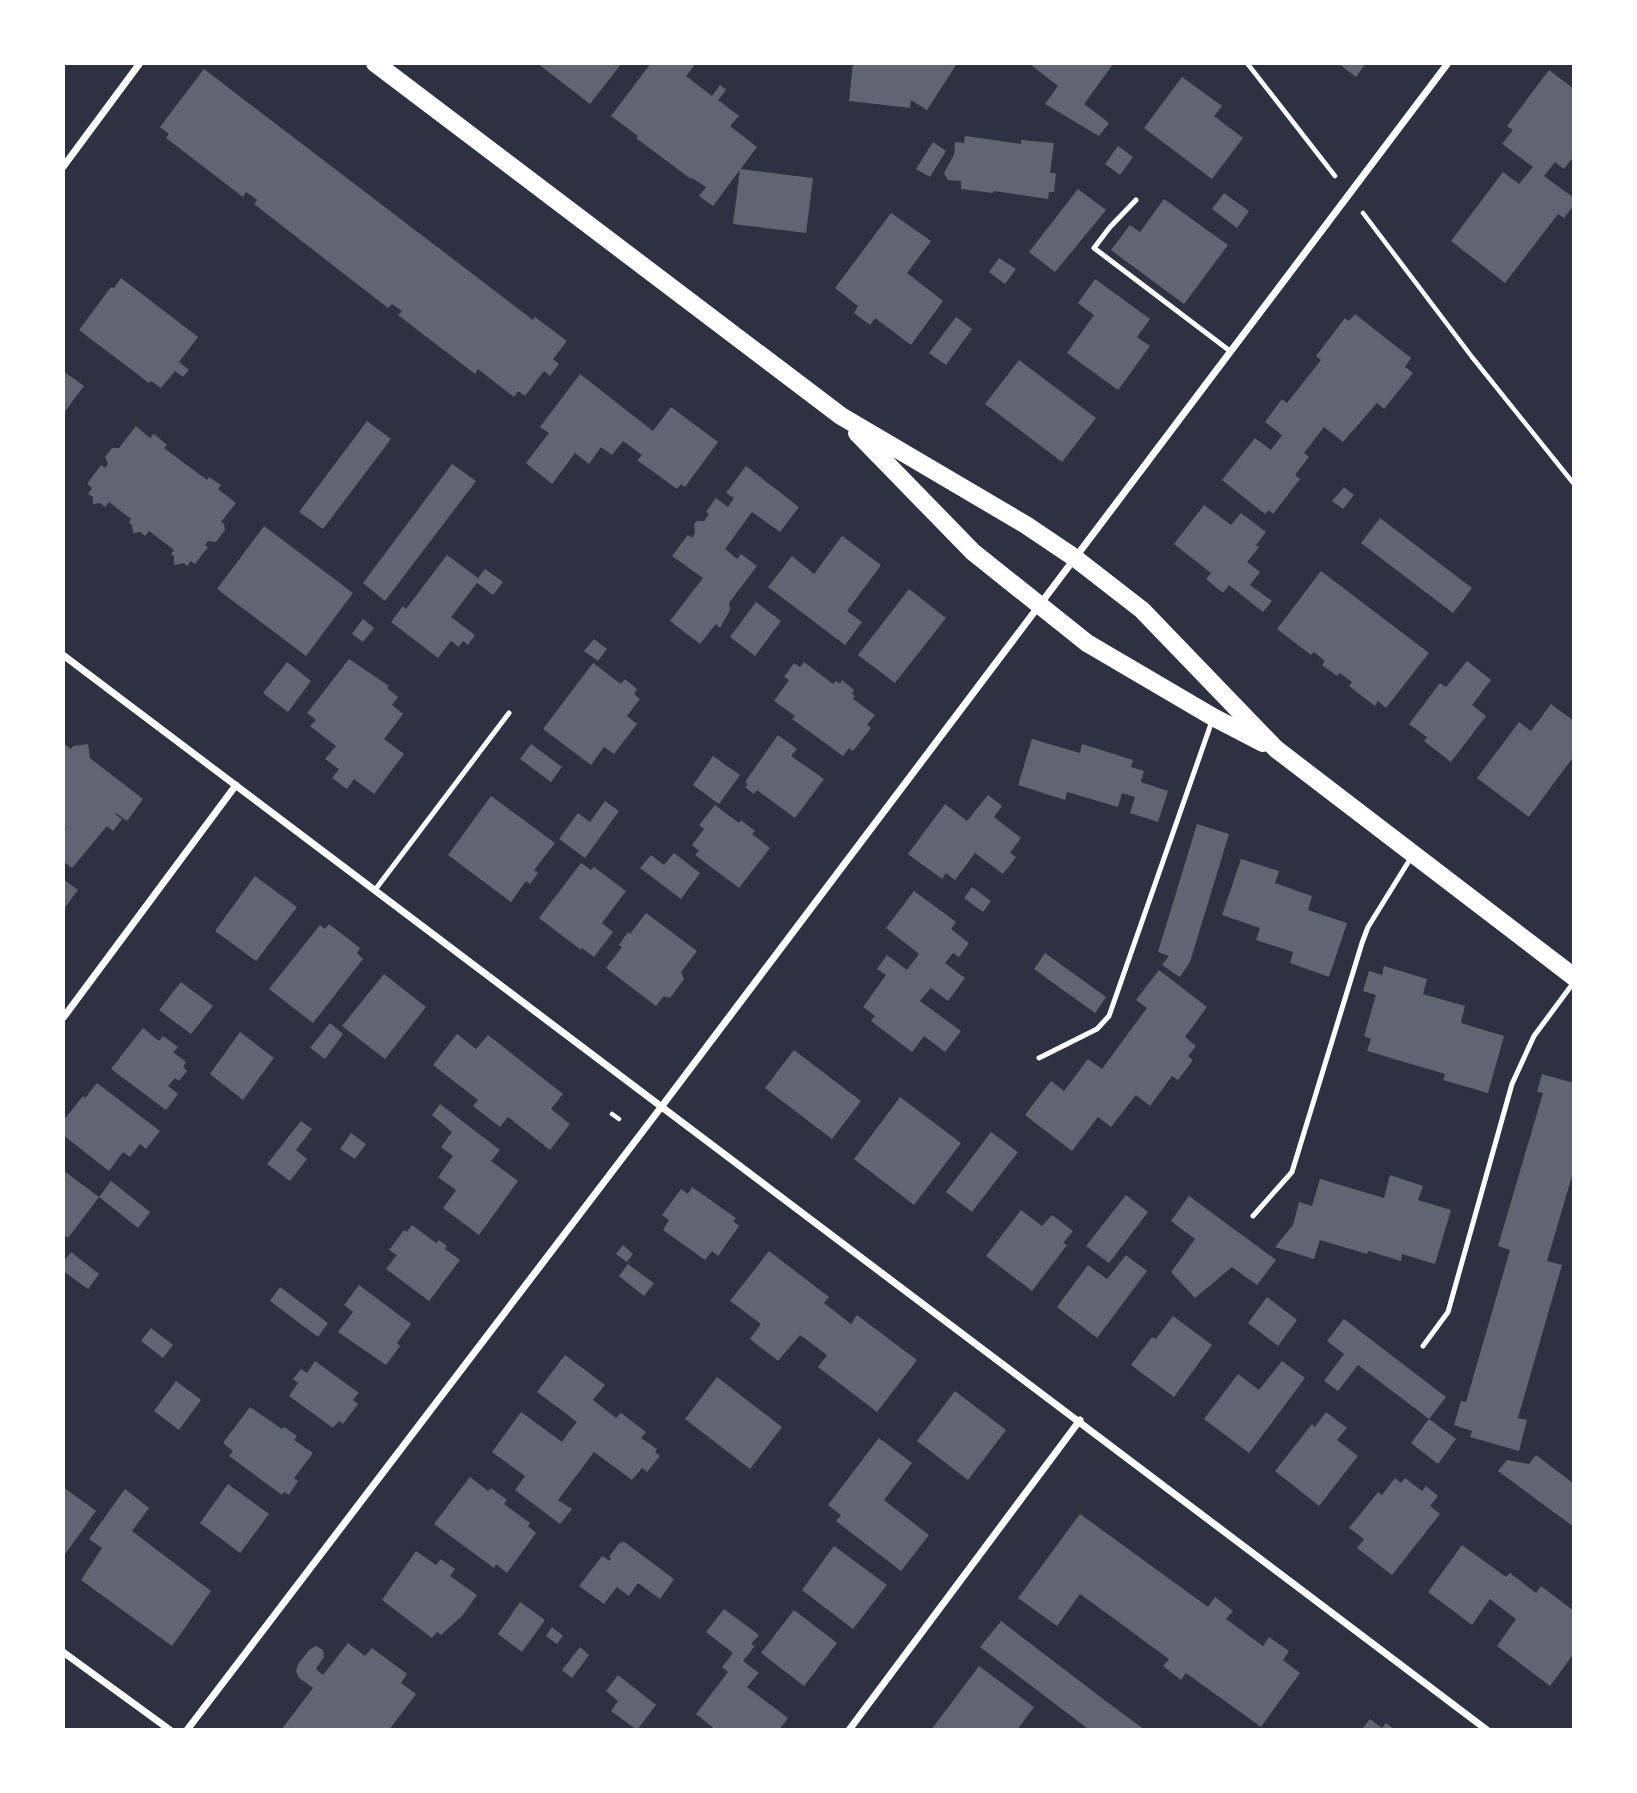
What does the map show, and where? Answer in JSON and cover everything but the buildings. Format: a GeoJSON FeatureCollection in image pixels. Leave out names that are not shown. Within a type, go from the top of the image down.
{"type":"FeatureCollection","features":[{"type":"Feature","properties":{"kind":"main road"},"geometry":{"type":"LineString","coordinates":[[376,63],[841,416],[1026,525],[1075,558],[1142,610],[1276,749],[1574,979]]}},
{"type":"Feature","properties":{"kind":"main road"},"geometry":{"type":"LineString","coordinates":[[841,416],[973,552],[1087,643],[1213,717],[1276,749]]}},
{"type":"Feature","properties":{"kind":"street"},"geometry":{"type":"LineString","coordinates":[[63,167],[140,63]]}},
{"type":"Feature","properties":{"kind":"street"},"geometry":{"type":"LineString","coordinates":[[187,1730],[662,1106],[1448,63]]}},
{"type":"Feature","properties":{"kind":"street"},"geometry":{"type":"LineString","coordinates":[[63,655],[1488,1730]]}},
{"type":"Feature","properties":{"kind":"street"},"geometry":{"type":"LineString","coordinates":[[63,1018],[236,785]]}},
{"type":"Feature","properties":{"kind":"street"},"geometry":{"type":"LineString","coordinates":[[849,1730],[1080,1420]]}},
{"type":"Feature","properties":{"kind":"street"},"geometry":{"type":"LineString","coordinates":[[63,1652],[170,1730]]}},
{"type":"Feature","properties":{"kind":"lane"},"geometry":{"type":"LineString","coordinates":[[1136,200],[1094,248],[1230,351]]}},
{"type":"Feature","properties":{"kind":"lane"},"geometry":{"type":"LineString","coordinates":[[375,890],[509,713]]}},
{"type":"Feature","properties":{"kind":"lane"},"geometry":{"type":"LineString","coordinates":[[1039,1058],[1097,1029],[1109,1016],[1213,717]]}},
{"type":"Feature","properties":{"kind":"lane"},"geometry":{"type":"LineString","coordinates":[[1253,1216],[1292,1172],[1368,927],[1414,854]]}},
{"type":"Feature","properties":{"kind":"lane"},"geometry":{"type":"LineString","coordinates":[[1423,1346],[1448,1312],[1512,1084],[1521,1062],[1534,1036],[1574,979]]}},
{"type":"Feature","properties":{"kind":"path"},"geometry":{"type":"LineString","coordinates":[[1247,63],[1472,357],[1574,484]]}},
{"type":"Feature","properties":{"kind":"path"},"geometry":{"type":"LineString","coordinates":[[612,1114],[619,1119]]}}]}
